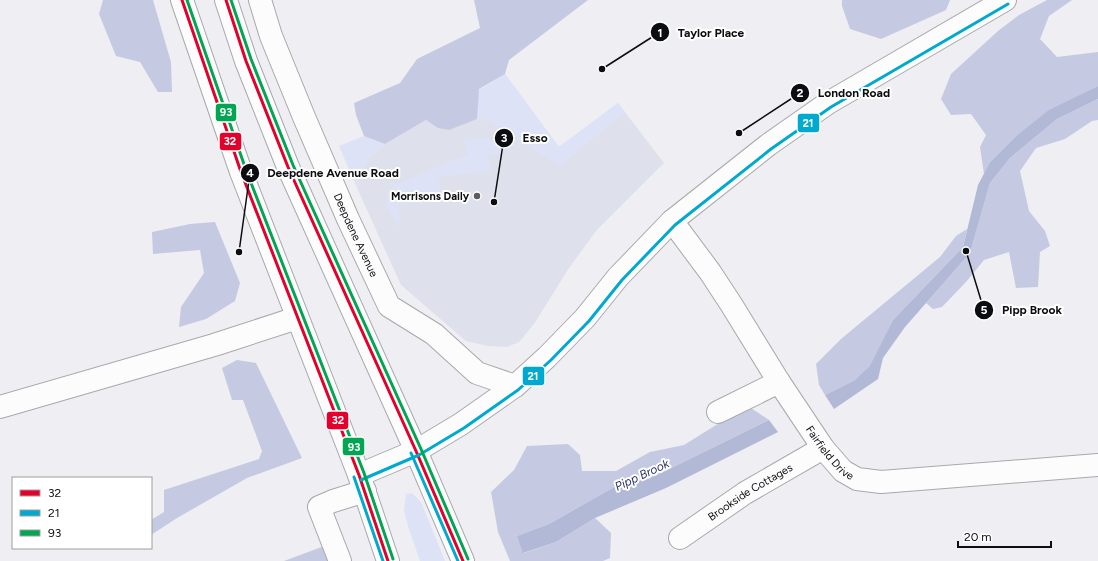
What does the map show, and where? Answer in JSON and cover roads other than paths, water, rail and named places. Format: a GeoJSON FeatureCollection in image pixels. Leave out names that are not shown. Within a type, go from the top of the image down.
{"type":"FeatureCollection","features":[{"type":"Feature","properties":{"kind":"main road"},"geometry":{"type":"LineString","coordinates":[[182,0],[241,172],[362,483],[388,561]]}},
{"type":"Feature","properties":{"kind":"main road"},"geometry":{"type":"LineString","coordinates":[[226,0],[246,60],[288,168],[416,451],[463,561]]}},
{"type":"Feature","properties":{"kind":"main road","name":"Deepdene Avenue"},"geometry":{"type":"LineString","coordinates":[[260,0],[271,36],[304,117],[348,219],[389,306],[434,334],[477,373],[515,386]]}},
{"type":"Feature","properties":{"kind":"main road"},"geometry":{"type":"LineString","coordinates":[[340,561],[319,507],[333,501],[461,424],[515,386],[547,357],[585,318],[618,277],[672,222],[768,145],[828,103],[1005,0]]}},
{"type":"Feature","properties":{"kind":"main road","name":"Fairfield Drive"},"geometry":{"type":"LineString","coordinates":[[672,222],[732,304],[779,382],[823,448],[843,471],[857,480],[881,482],[1098,465]]}},
{"type":"Feature","properties":{"kind":"main road"},"geometry":{"type":"LineString","coordinates":[[0,407],[214,346],[297,318]]}},
{"type":"Feature","properties":{"kind":"main road"},"geometry":{"type":"LineString","coordinates":[[718,412],[779,382]]}},
{"type":"Feature","properties":{"kind":"main road","name":"Brookside Cottages"},"geometry":{"type":"LineString","coordinates":[[680,538],[745,493],[823,448]]}},
{"type":"Feature","properties":{"kind":"place","name":"Taylor Place"},"geometry":{"type":"Point","coordinates":[602,69]}},
{"type":"Feature","properties":{"kind":"place","name":"London Road"},"geometry":{"type":"Point","coordinates":[739,133]}},
{"type":"Feature","properties":{"kind":"place","name":"Morrisons Daily"},"geometry":{"type":"Point","coordinates":[477,196]}},
{"type":"Feature","properties":{"kind":"place","name":"Esso"},"geometry":{"type":"Point","coordinates":[494,202]}},
{"type":"Feature","properties":{"kind":"place","name":"Pipp Brook"},"geometry":{"type":"Point","coordinates":[966,251]}},
{"type":"Feature","properties":{"kind":"place","name":"Deepdene Avenue Road"},"geometry":{"type":"Point","coordinates":[239,252]}}]}
